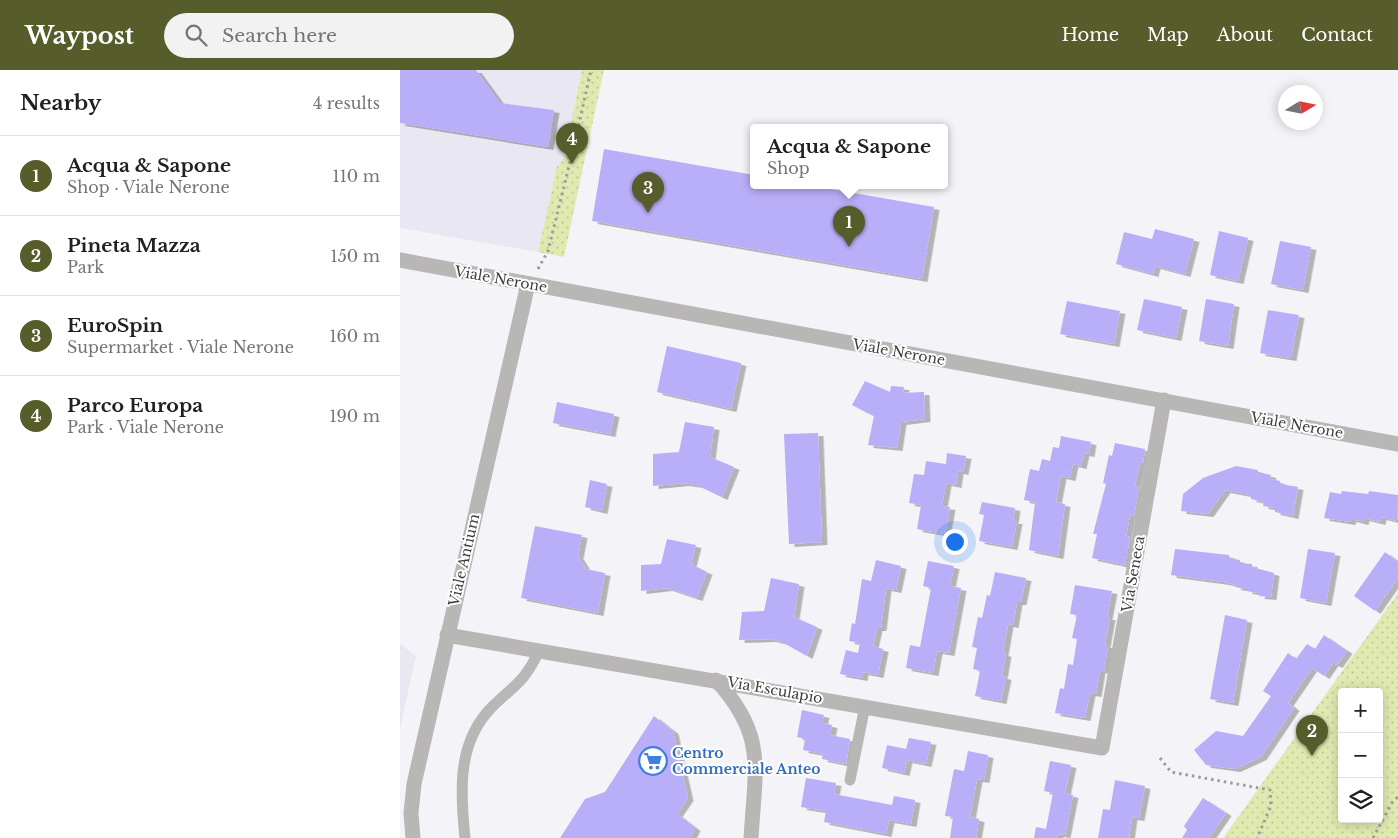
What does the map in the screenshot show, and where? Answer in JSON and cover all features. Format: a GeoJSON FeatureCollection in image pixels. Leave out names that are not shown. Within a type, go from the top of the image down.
{"type":"FeatureCollection","features":[{"type":"Feature","properties":{"kind":"street","name":"Viale Nerone"},"geometry":{"type":"LineString","coordinates":[[400,260],[1398,444]]}},
{"type":"Feature","properties":{"kind":"street","name":"Viale Antium"},"geometry":{"type":"LineString","coordinates":[[413,838],[413,790],[528,284]]}},
{"type":"Feature","properties":{"kind":"street","name":"Via Seneca"},"geometry":{"type":"LineString","coordinates":[[1102,748],[1164,400]]}},
{"type":"Feature","properties":{"kind":"street","name":"Via Esculapio"},"geometry":{"type":"LineString","coordinates":[[447,636],[716,680],[1102,748]]}},
{"type":"Feature","properties":{"kind":"street"},"geometry":{"type":"LineString","coordinates":[[716,680],[742,713],[753,741],[755,763],[751,838]]}},
{"type":"Feature","properties":{"kind":"lane"},"geometry":{"type":"LineString","coordinates":[[465,838],[461,788],[469,740],[487,713],[523,680],[539,651]]}},
{"type":"Feature","properties":{"kind":"lane"},"geometry":{"type":"LineString","coordinates":[[850,780],[865,706]]}},
{"type":"Feature","properties":{"kind":"path"},"geometry":{"type":"LineString","coordinates":[[528,284],[548,252],[590,70]]}},
{"type":"Feature","properties":{"kind":"path"},"geometry":{"type":"LineString","coordinates":[[1160,758],[1171,772],[1270,790],[1271,806],[1256,838]]}},
{"type":"Feature","properties":{"kind":"path"},"geometry":{"type":"LineString","coordinates":[[1373,838],[1393,802],[1398,797]]}},
{"type":"Feature","properties":{"kind":"shaded area"},"geometry":{"type":"Polygon","coordinates":[[[400,70],[582,70],[563,161],[557,167],[538,252],[400,228],[400,70]]]}},
{"type":"Feature","properties":{"kind":"shaded area"},"geometry":{"type":"Polygon","coordinates":[[[400,644],[416,656],[400,729],[400,644]]]}},
{"type":"Feature","properties":{"kind":"green space"},"geometry":{"type":"Polygon","coordinates":[[[582,70],[604,70],[564,257],[538,252],[557,166],[563,160],[582,70]]]}},
{"type":"Feature","properties":{"kind":"green space"},"geometry":{"type":"Polygon","coordinates":[[[1398,593],[1398,838],[1223,838],[1398,593]]]}},
{"type":"Feature","properties":{"kind":"building"},"geometry":{"type":"Polygon","coordinates":[[[400,70],[476,70],[500,103],[554,110],[548,147],[400,123],[400,70]]]}},
{"type":"Feature","properties":{"kind":"building"},"geometry":{"type":"Polygon","coordinates":[[[604,149],[750,174],[750,189],[830,189],[934,207],[922,279],[592,221],[604,149]]]}},
{"type":"Feature","properties":{"kind":"building"},"geometry":{"type":"Polygon","coordinates":[[[1155,229],[1194,239],[1185,274],[1155,266],[1153,274],[1116,264],[1124,232],[1152,239],[1155,229]]]}},
{"type":"Feature","properties":{"kind":"building"},"geometry":{"type":"Polygon","coordinates":[[[1219,231],[1248,238],[1238,281],[1210,275],[1219,231]]]}},
{"type":"Feature","properties":{"kind":"building"},"geometry":{"type":"Polygon","coordinates":[[[1280,241],[1311,247],[1303,290],[1271,284],[1280,241]]]}},
{"type":"Feature","properties":{"kind":"building"},"geometry":{"type":"Polygon","coordinates":[[[1144,299],[1182,307],[1176,338],[1137,330],[1144,299]]]}},
{"type":"Feature","properties":{"kind":"building"},"geometry":{"type":"Polygon","coordinates":[[[1206,299],[1234,304],[1228,346],[1199,341],[1206,299]]]}},
{"type":"Feature","properties":{"kind":"building"},"geometry":{"type":"Polygon","coordinates":[[[1067,301],[1120,311],[1114,344],[1060,334],[1067,301]]]}},
{"type":"Feature","properties":{"kind":"building"},"geometry":{"type":"Polygon","coordinates":[[[1268,310],[1299,315],[1291,358],[1260,353],[1268,310]]]}},
{"type":"Feature","properties":{"kind":"building"},"geometry":{"type":"Polygon","coordinates":[[[667,346],[741,363],[731,409],[657,392],[667,346]]]}},
{"type":"Feature","properties":{"kind":"building"},"geometry":{"type":"Polygon","coordinates":[[[865,381],[890,392],[891,386],[904,387],[903,393],[924,392],[925,419],[901,422],[897,448],[868,445],[874,416],[852,405],[865,381]]]}},
{"type":"Feature","properties":{"kind":"building"},"geometry":{"type":"Polygon","coordinates":[[[557,402],[614,414],[610,434],[553,423],[557,402]]]}},
{"type":"Feature","properties":{"kind":"building"},"geometry":{"type":"Polygon","coordinates":[[[685,422],[714,427],[710,457],[734,467],[722,497],[697,485],[684,483],[653,486],[653,454],[679,452],[685,422]]]}},
{"type":"Feature","properties":{"kind":"building"},"geometry":{"type":"Polygon","coordinates":[[[818,433],[822,542],[789,544],[784,434],[818,433]]]}},
{"type":"Feature","properties":{"kind":"building"},"geometry":{"type":"Polygon","coordinates":[[[1061,436],[1091,442],[1089,454],[1084,453],[1081,466],[1073,464],[1070,478],[1061,476],[1056,502],[1065,504],[1058,556],[1029,550],[1035,502],[1024,500],[1030,469],[1039,471],[1042,459],[1050,461],[1053,447],[1059,448],[1061,436]]]}},
{"type":"Feature","properties":{"kind":"building"},"geometry":{"type":"Polygon","coordinates":[[[1115,443],[1145,449],[1143,463],[1140,462],[1135,486],[1139,487],[1134,516],[1130,515],[1126,536],[1130,537],[1125,565],[1092,558],[1097,534],[1093,534],[1106,484],[1103,483],[1109,455],[1112,456],[1115,443]]]}},
{"type":"Feature","properties":{"kind":"building"},"geometry":{"type":"Polygon","coordinates":[[[947,453],[966,456],[963,472],[958,471],[956,485],[946,483],[942,506],[950,507],[945,534],[917,529],[921,505],[909,503],[914,474],[924,475],[926,461],[946,464],[947,453]]]}},
{"type":"Feature","properties":{"kind":"building"},"geometry":{"type":"Polygon","coordinates":[[[1236,466],[1258,470],[1258,472],[1271,475],[1270,479],[1280,481],[1280,484],[1298,487],[1293,516],[1275,512],[1275,508],[1263,506],[1264,502],[1251,499],[1251,495],[1225,490],[1208,514],[1181,511],[1183,494],[1203,478],[1236,466]]]}},
{"type":"Feature","properties":{"kind":"building"},"geometry":{"type":"Polygon","coordinates":[[[590,480],[607,484],[602,511],[585,507],[590,480]]]}},
{"type":"Feature","properties":{"kind":"building"},"geometry":{"type":"Polygon","coordinates":[[[1342,491],[1368,494],[1369,491],[1398,495],[1397,521],[1381,517],[1380,522],[1364,518],[1363,522],[1351,519],[1350,522],[1324,518],[1330,492],[1341,494],[1342,491]]]}},
{"type":"Feature","properties":{"kind":"building"},"geometry":{"type":"Polygon","coordinates":[[[982,502],[1015,508],[1013,521],[1017,521],[1012,547],[979,541],[984,515],[979,514],[982,502]]]}},
{"type":"Feature","properties":{"kind":"building"},"geometry":{"type":"Polygon","coordinates":[[[535,526],[582,535],[578,556],[586,569],[605,573],[598,613],[521,598],[535,526]]]}},
{"type":"Feature","properties":{"kind":"building"},"geometry":{"type":"Polygon","coordinates":[[[667,539],[696,545],[691,564],[707,572],[697,598],[667,588],[641,591],[641,565],[661,564],[667,539]]]}},
{"type":"Feature","properties":{"kind":"building"},"geometry":{"type":"Polygon","coordinates":[[[1175,549],[1229,555],[1229,558],[1240,560],[1240,563],[1252,564],[1252,567],[1274,573],[1271,597],[1259,596],[1260,593],[1247,591],[1247,589],[1235,587],[1236,585],[1224,582],[1171,575],[1175,549]]]}},
{"type":"Feature","properties":{"kind":"building"},"geometry":{"type":"Polygon","coordinates":[[[1308,549],[1335,553],[1326,603],[1300,598],[1308,549]]]}},
{"type":"Feature","properties":{"kind":"building"},"geometry":{"type":"Polygon","coordinates":[[[1385,552],[1398,562],[1398,578],[1375,611],[1354,596],[1385,552]]]}},
{"type":"Feature","properties":{"kind":"building"},"geometry":{"type":"Polygon","coordinates":[[[876,560],[901,566],[896,590],[886,588],[881,628],[877,628],[873,646],[883,649],[878,675],[863,672],[862,678],[840,674],[846,650],[858,653],[860,643],[849,641],[852,623],[855,624],[862,579],[871,581],[876,560]]]}},
{"type":"Feature","properties":{"kind":"building"},"geometry":{"type":"Polygon","coordinates":[[[928,561],[954,566],[950,586],[961,588],[949,653],[937,651],[933,673],[906,668],[910,645],[920,647],[931,588],[923,586],[928,561]]]}},
{"type":"Feature","properties":{"kind":"building"},"geometry":{"type":"Polygon","coordinates":[[[995,572],[1026,578],[1021,602],[1017,602],[1013,625],[1008,624],[1003,653],[1006,654],[1002,676],[1006,677],[1001,701],[975,696],[980,671],[973,669],[977,648],[972,647],[978,617],[982,618],[987,595],[990,596],[995,572]]]}},
{"type":"Feature","properties":{"kind":"building"},"geometry":{"type":"Polygon","coordinates":[[[771,578],[799,584],[794,617],[817,627],[807,656],[782,642],[771,639],[739,640],[742,612],[764,611],[771,578]]]}},
{"type":"Feature","properties":{"kind":"building"},"geometry":{"type":"Polygon","coordinates":[[[1075,585],[1112,591],[1107,617],[1110,617],[1105,645],[1108,645],[1104,671],[1100,670],[1096,694],[1090,693],[1085,718],[1055,713],[1060,688],[1064,689],[1068,664],[1073,665],[1077,639],[1072,638],[1077,615],[1070,614],[1075,585]]]}},
{"type":"Feature","properties":{"kind":"building"},"geometry":{"type":"Polygon","coordinates":[[[1225,615],[1247,620],[1233,703],[1210,699],[1225,615]]]}},
{"type":"Feature","properties":{"kind":"building"},"geometry":{"type":"Polygon","coordinates":[[[1324,635],[1347,651],[1337,665],[1333,663],[1324,676],[1312,668],[1288,703],[1294,708],[1261,757],[1235,769],[1206,765],[1194,750],[1216,731],[1243,736],[1271,696],[1263,691],[1288,653],[1296,659],[1307,644],[1315,649],[1324,635]]]}},
{"type":"Feature","properties":{"kind":"building"},"geometry":{"type":"Polygon","coordinates":[[[802,710],[824,715],[822,723],[832,725],[830,735],[850,739],[846,764],[822,759],[823,754],[803,750],[805,739],[797,737],[802,710]]]}},
{"type":"Feature","properties":{"kind":"building","name":"Centro Commerciale Anteo"},"geometry":{"type":"Polygon","coordinates":[[[654,716],[673,731],[688,798],[677,814],[695,828],[690,838],[560,838],[585,799],[605,792],[654,716]]]}},
{"type":"Feature","properties":{"kind":"building"},"geometry":{"type":"Polygon","coordinates":[[[909,738],[931,742],[926,764],[907,760],[904,773],[882,768],[887,745],[906,749],[909,738]]]}},
{"type":"Feature","properties":{"kind":"building"},"geometry":{"type":"Polygon","coordinates":[[[968,751],[988,755],[984,780],[977,779],[970,817],[979,819],[976,838],[950,838],[953,817],[945,816],[954,769],[964,771],[968,751]]]}},
{"type":"Feature","properties":{"kind":"building"},"geometry":{"type":"Polygon","coordinates":[[[1050,761],[1071,765],[1065,793],[1073,795],[1065,835],[1058,834],[1057,838],[1034,838],[1036,827],[1046,829],[1053,793],[1044,791],[1050,761]]]}},
{"type":"Feature","properties":{"kind":"building"},"geometry":{"type":"Polygon","coordinates":[[[806,778],[836,783],[834,794],[892,805],[894,796],[915,800],[911,824],[889,820],[886,834],[824,822],[826,811],[801,807],[806,778]]]}},
{"type":"Feature","properties":{"kind":"building"},"geometry":{"type":"Polygon","coordinates":[[[1115,780],[1145,786],[1139,818],[1132,817],[1129,838],[1098,838],[1103,809],[1110,810],[1115,780]]]}},
{"type":"Feature","properties":{"kind":"building"},"geometry":{"type":"Polygon","coordinates":[[[1203,798],[1226,813],[1209,838],[1182,838],[1187,830],[1184,826],[1203,798]]]}},
{"type":"Feature","properties":{"kind":"place","name":"Parco Europa"},"geometry":{"type":"Point","coordinates":[572,164]}},
{"type":"Feature","properties":{"kind":"place","name":"EuroSpin"},"geometry":{"type":"Point","coordinates":[648,213]}},
{"type":"Feature","properties":{"kind":"place","name":"Acqua & Sapone"},"geometry":{"type":"Point","coordinates":[849,247]}},
{"type":"Feature","properties":{"kind":"place","name":"Pineta Mazza"},"geometry":{"type":"Point","coordinates":[1312,756]}},
{"type":"Feature","properties":{"kind":"place","name":"Centro Commerciale Anteo"},"geometry":{"type":"Point","coordinates":[653,761]}}]}
